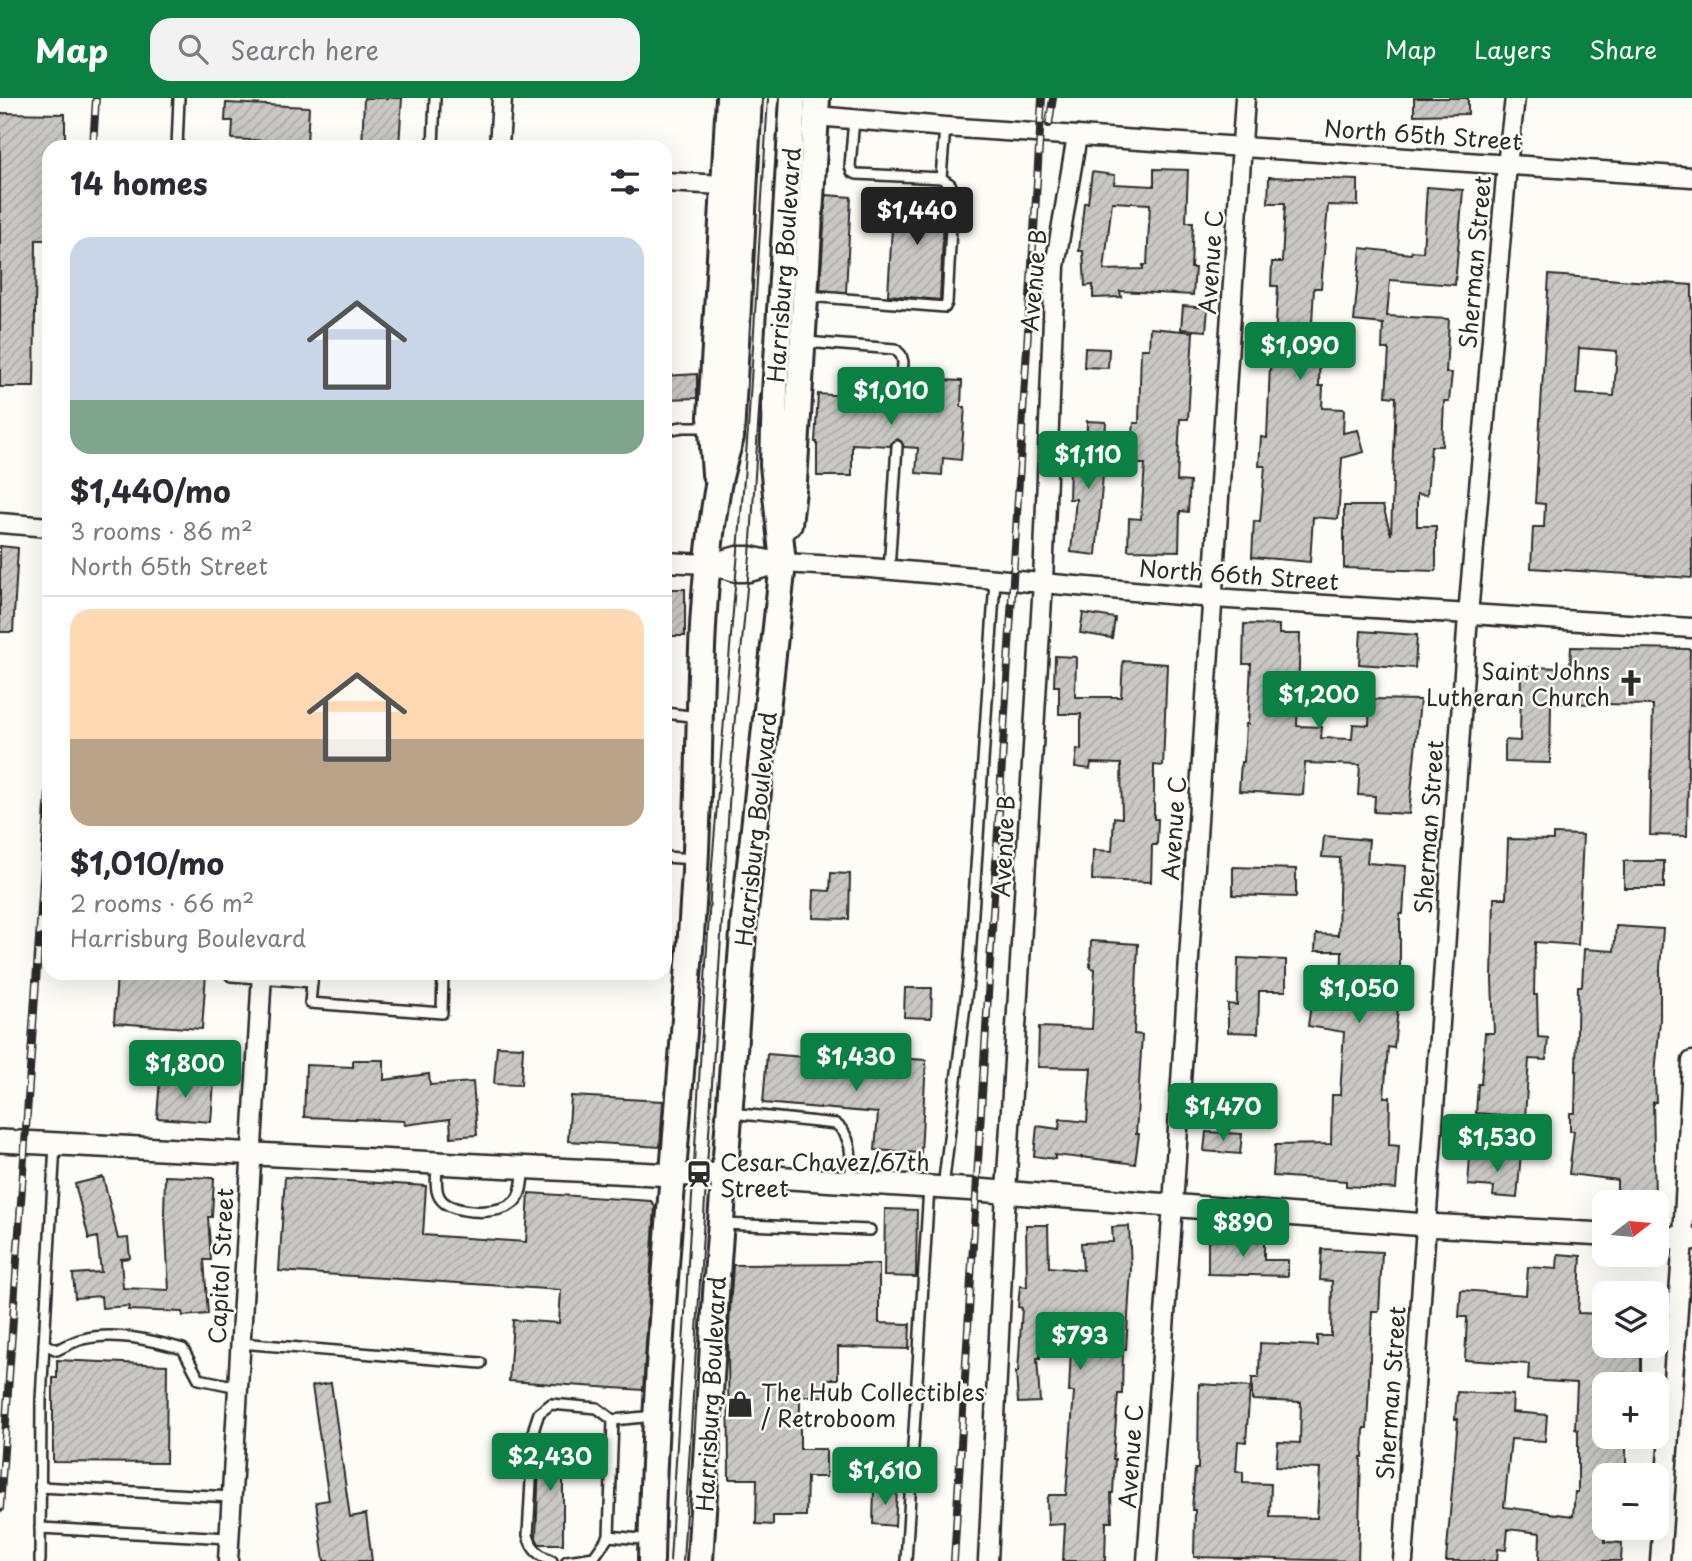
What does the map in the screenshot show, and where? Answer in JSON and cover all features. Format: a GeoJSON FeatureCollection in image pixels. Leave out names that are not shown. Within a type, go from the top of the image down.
{"type":"FeatureCollection","features":[{"type":"Feature","properties":{"kind":"main road"},"geometry":{"type":"LineString","coordinates":[[717,488],[711,427],[724,185],[743,99]]}},
{"type":"Feature","properties":{"kind":"main road","name":"Harrisburg Boulevard"},"geometry":{"type":"LineString","coordinates":[[651,1551],[656,1416],[695,859],[707,564],[717,488],[731,437],[743,99]]}},
{"type":"Feature","properties":{"kind":"main road"},"geometry":{"type":"LineString","coordinates":[[783,563],[794,482],[806,296],[805,104]]}},
{"type":"Feature","properties":{"kind":"main road","name":"Harrisburg Boulevard"},"geometry":{"type":"LineString","coordinates":[[700,1561],[724,1174],[744,920],[783,563],[773,465],[775,393],[805,104]]}},
{"type":"Feature","properties":{"kind":"street"},"geometry":{"type":"LineString","coordinates":[[499,140],[502,98]]}},
{"type":"Feature","properties":{"kind":"street","name":"Avenue C"},"geometry":{"type":"LineString","coordinates":[[1147,1561],[1173,1205],[1245,98]]}},
{"type":"Feature","properties":{"kind":"street","name":"Sherman Street"},"geometry":{"type":"LineString","coordinates":[[1402,1561],[1468,615],[1515,98]]}},
{"type":"Feature","properties":{"kind":"street","name":"North 65th Street"},"geometry":{"type":"LineString","coordinates":[[805,104],[854,119],[944,127],[1692,177]]}},
{"type":"Feature","properties":{"kind":"street","name":"Avenue B"},"geometry":{"type":"LineString","coordinates":[[988,1561],[1006,1192],[1044,582],[1055,266],[1077,136]]}},
{"type":"Feature","properties":{"kind":"street"},"geometry":{"type":"LineString","coordinates":[[672,182],[724,185]]}},
{"type":"Feature","properties":{"kind":"street"},"geometry":{"type":"LineString","coordinates":[[0,523],[42,526]]}},
{"type":"Feature","properties":{"kind":"street","name":"North 66th Street"},"geometry":{"type":"LineString","coordinates":[[672,562],[707,564],[737,556],[783,563],[1044,582],[1213,598],[1692,628]]}},
{"type":"Feature","properties":{"kind":"street","name":"Capitol Street"},"geometry":{"type":"LineString","coordinates":[[228,1561],[262,980]]}},
{"type":"Feature","properties":{"kind":"street"},"geometry":{"type":"LineString","coordinates":[[1660,1561],[1687,1239],[1692,1061]]}},
{"type":"Feature","properties":{"kind":"street"},"geometry":{"type":"LineString","coordinates":[[0,1141],[674,1175],[724,1174],[1006,1192],[1426,1225],[1592,1233]]}},
{"type":"Feature","properties":{"kind":"lane"},"geometry":{"type":"LineString","coordinates":[[177,140],[179,98]]}},
{"type":"Feature","properties":{"kind":"lane"},"geometry":{"type":"LineString","coordinates":[[433,140],[435,98]]}},
{"type":"Feature","properties":{"kind":"lane"},"geometry":{"type":"LineString","coordinates":[[806,296],[945,307],[947,303],[953,190],[950,184],[941,178],[852,172],[850,166],[854,119]]}},
{"type":"Feature","properties":{"kind":"lane"},"geometry":{"type":"LineString","coordinates":[[941,178],[944,127]]}},
{"type":"Feature","properties":{"kind":"lane"},"geometry":{"type":"LineString","coordinates":[[803,342],[895,349],[903,362],[900,402]]}},
{"type":"Feature","properties":{"kind":"lane"},"geometry":{"type":"LineString","coordinates":[[672,429],[711,427]]}},
{"type":"Feature","properties":{"kind":"lane"},"geometry":{"type":"LineString","coordinates":[[889,570],[897,446]]}},
{"type":"Feature","properties":{"kind":"lane"},"geometry":{"type":"LineString","coordinates":[[906,1561],[936,1188],[969,973],[995,580]]}},
{"type":"Feature","properties":{"kind":"lane"},"geometry":{"type":"LineString","coordinates":[[672,714],[700,718]]}},
{"type":"Feature","properties":{"kind":"lane"},"geometry":{"type":"LineString","coordinates":[[672,858],[695,859]]}},
{"type":"Feature","properties":{"kind":"lane"},"geometry":{"type":"LineString","coordinates":[[312,980],[310,1003],[442,1013],[443,980]]}},
{"type":"Feature","properties":{"kind":"lane"},"geometry":{"type":"LineString","coordinates":[[729,1113],[836,1124],[848,1139],[851,1182]]}},
{"type":"Feature","properties":{"kind":"lane"},"geometry":{"type":"LineString","coordinates":[[40,1561],[44,1344],[65,1144]]}},
{"type":"Feature","properties":{"kind":"lane"},"geometry":{"type":"LineString","coordinates":[[437,1164],[436,1190],[446,1205],[454,1209],[498,1212],[514,1203],[519,1196],[524,1168]]}},
{"type":"Feature","properties":{"kind":"lane"},"geometry":{"type":"LineString","coordinates":[[721,1224],[870,1230]]}},
{"type":"Feature","properties":{"kind":"lane"},"geometry":{"type":"LineString","coordinates":[[44,1344],[57,1350],[81,1339],[108,1335],[156,1341],[183,1349],[199,1379],[238,1387]]}},
{"type":"Feature","properties":{"kind":"lane"},"geometry":{"type":"LineString","coordinates":[[240,1343],[481,1363]]}},
{"type":"Feature","properties":{"kind":"lane"},"geometry":{"type":"LineString","coordinates":[[552,1561],[539,1555],[531,1547],[528,1535],[534,1428],[539,1413],[551,1404],[597,1408],[613,1420],[656,1416]]}},
{"type":"Feature","properties":{"kind":"lane"},"geometry":{"type":"LineString","coordinates":[[568,1561],[594,1557],[609,1536],[613,1420]]}},
{"type":"Feature","properties":{"kind":"lane"},"geometry":{"type":"LineString","coordinates":[[40,1487],[232,1497]]}},
{"type":"Feature","properties":{"kind":"lane"},"geometry":{"type":"LineString","coordinates":[[40,1528],[229,1538]]}},
{"type":"Feature","properties":{"kind":"lane"},"geometry":{"type":"LineString","coordinates":[[609,1536],[651,1551]]}},
{"type":"Feature","properties":{"kind":"building"},"geometry":{"type":"Polygon","coordinates":[[[364,98],[402,98],[399,140],[362,140],[364,98]]]}},
{"type":"Feature","properties":{"kind":"building"},"geometry":{"type":"Polygon","coordinates":[[[1414,98],[1468,98],[1468,114],[1414,115],[1414,98]]]}},
{"type":"Feature","properties":{"kind":"building"},"geometry":{"type":"Polygon","coordinates":[[[226,103],[309,107],[307,140],[232,139],[233,121],[225,121],[226,103]]]}},
{"type":"Feature","properties":{"kind":"building"},"geometry":{"type":"Polygon","coordinates":[[[0,113],[65,114],[65,140],[42,140],[42,240],[36,240],[34,387],[0,387],[0,113]]]}},
{"type":"Feature","properties":{"kind":"building"},"geometry":{"type":"Polygon","coordinates":[[[1154,169],[1188,170],[1186,222],[1193,222],[1193,295],[1120,291],[1121,297],[1093,298],[1093,285],[1085,286],[1083,251],[1079,251],[1084,203],[1088,203],[1092,172],[1115,175],[1114,184],[1154,186],[1154,169]],[[1112,202],[1104,270],[1143,269],[1143,265],[1147,265],[1150,204],[1112,202]]]}},
{"type":"Feature","properties":{"kind":"building"},"geometry":{"type":"Polygon","coordinates":[[[1269,177],[1358,180],[1358,206],[1328,205],[1321,288],[1314,288],[1311,340],[1320,340],[1319,386],[1323,386],[1322,408],[1344,409],[1343,433],[1358,430],[1364,452],[1342,458],[1338,519],[1313,517],[1310,562],[1252,557],[1254,521],[1260,522],[1265,466],[1259,466],[1261,437],[1267,438],[1270,365],[1266,364],[1267,340],[1275,340],[1278,286],[1271,286],[1272,262],[1282,262],[1285,203],[1268,203],[1269,177]]]}},
{"type":"Feature","properties":{"kind":"building"},"geometry":{"type":"Polygon","coordinates":[[[1427,187],[1463,190],[1455,285],[1390,280],[1387,316],[1449,319],[1446,373],[1452,373],[1449,401],[1444,401],[1442,446],[1431,446],[1427,495],[1417,494],[1417,526],[1436,526],[1436,571],[1344,568],[1344,506],[1383,506],[1391,535],[1396,397],[1386,396],[1389,349],[1382,349],[1383,324],[1354,321],[1361,248],[1411,254],[1412,251],[1423,252],[1427,187]]]}},
{"type":"Feature","properties":{"kind":"building"},"geometry":{"type":"Polygon","coordinates":[[[894,194],[945,197],[940,300],[888,295],[894,194]]]}},
{"type":"Feature","properties":{"kind":"building"},"geometry":{"type":"Polygon","coordinates":[[[826,195],[851,197],[846,292],[820,290],[826,195]]]}},
{"type":"Feature","properties":{"kind":"building"},"geometry":{"type":"Polygon","coordinates":[[[1549,275],[1692,285],[1692,578],[1531,568],[1533,527],[1544,527],[1545,504],[1535,503],[1549,275]],[[1579,348],[1576,394],[1614,396],[1617,351],[1579,348]]]}},
{"type":"Feature","properties":{"kind":"building"},"geometry":{"type":"Polygon","coordinates":[[[1183,306],[1208,308],[1206,331],[1181,329],[1183,306]]]}},
{"type":"Feature","properties":{"kind":"building"},"geometry":{"type":"Polygon","coordinates":[[[1150,328],[1193,332],[1188,419],[1180,419],[1177,481],[1190,482],[1188,512],[1180,511],[1179,551],[1128,550],[1129,518],[1141,519],[1145,464],[1131,464],[1131,454],[1134,423],[1139,423],[1141,349],[1149,349],[1150,328]]]}},
{"type":"Feature","properties":{"kind":"building"},"geometry":{"type":"Polygon","coordinates":[[[1085,348],[1109,349],[1108,368],[1084,367],[1085,348]]]}},
{"type":"Feature","properties":{"kind":"building"},"geometry":{"type":"Polygon","coordinates":[[[697,374],[697,398],[672,399],[672,376],[697,374]]]}},
{"type":"Feature","properties":{"kind":"building"},"geometry":{"type":"Polygon","coordinates":[[[921,379],[962,381],[961,407],[965,407],[961,460],[943,458],[942,475],[916,473],[918,448],[904,447],[897,439],[890,446],[852,444],[852,476],[817,476],[815,442],[818,394],[876,398],[876,401],[893,402],[900,409],[907,403],[920,404],[921,379]]]}},
{"type":"Feature","properties":{"kind":"building"},"geometry":{"type":"Polygon","coordinates":[[[1087,421],[1106,422],[1096,555],[1071,552],[1076,499],[1069,499],[1070,464],[1086,465],[1087,421]]]}},
{"type":"Feature","properties":{"kind":"building"},"geometry":{"type":"Polygon","coordinates":[[[0,546],[18,548],[13,632],[0,632],[0,546]]]}},
{"type":"Feature","properties":{"kind":"building"},"geometry":{"type":"Polygon","coordinates":[[[672,589],[685,589],[685,636],[672,636],[672,589]]]}},
{"type":"Feature","properties":{"kind":"building"},"geometry":{"type":"Polygon","coordinates":[[[1083,613],[1115,618],[1112,638],[1080,633],[1083,613]]]}},
{"type":"Feature","properties":{"kind":"building"},"geometry":{"type":"Polygon","coordinates":[[[1244,624],[1279,625],[1279,634],[1300,634],[1297,726],[1322,727],[1321,738],[1352,739],[1353,724],[1369,725],[1370,699],[1420,700],[1409,814],[1374,812],[1375,796],[1358,795],[1360,765],[1305,763],[1303,795],[1239,791],[1248,724],[1251,664],[1243,664],[1244,624]]]}},
{"type":"Feature","properties":{"kind":"building"},"geometry":{"type":"Polygon","coordinates":[[[1361,631],[1417,635],[1415,668],[1359,664],[1361,631]]]}},
{"type":"Feature","properties":{"kind":"building"},"geometry":{"type":"Polygon","coordinates":[[[1571,647],[1690,649],[1687,836],[1650,835],[1653,705],[1551,703],[1550,763],[1505,762],[1505,740],[1520,741],[1521,667],[1570,668],[1571,647]]]}},
{"type":"Feature","properties":{"kind":"building"},"geometry":{"type":"Polygon","coordinates":[[[1055,656],[1076,657],[1075,697],[1121,697],[1123,661],[1167,664],[1163,766],[1154,765],[1154,819],[1158,819],[1157,845],[1152,845],[1151,882],[1092,880],[1093,850],[1112,851],[1114,817],[1122,818],[1121,764],[1091,763],[1090,769],[1075,767],[1077,749],[1081,750],[1081,714],[1059,714],[1059,686],[1054,686],[1055,656]]]}},
{"type":"Feature","properties":{"kind":"building"},"geometry":{"type":"Polygon","coordinates":[[[1553,834],[1583,835],[1578,945],[1535,942],[1534,995],[1537,995],[1538,1037],[1548,1038],[1546,1060],[1529,1059],[1525,1117],[1476,1113],[1485,1033],[1494,1033],[1494,898],[1506,898],[1508,839],[1553,840],[1553,834]]]}},
{"type":"Feature","properties":{"kind":"building"},"geometry":{"type":"Polygon","coordinates":[[[1324,836],[1369,840],[1367,863],[1406,866],[1403,914],[1400,914],[1400,987],[1394,1048],[1388,1047],[1384,1097],[1390,1097],[1389,1145],[1399,1146],[1396,1189],[1346,1186],[1346,1181],[1273,1176],[1275,1145],[1331,1144],[1332,1095],[1340,1095],[1344,1032],[1308,1026],[1312,997],[1341,1002],[1342,951],[1315,951],[1316,934],[1338,935],[1340,858],[1322,857],[1324,836]]]}},
{"type":"Feature","properties":{"kind":"building"},"geometry":{"type":"Polygon","coordinates":[[[1624,861],[1664,861],[1664,888],[1624,888],[1624,861]]]}},
{"type":"Feature","properties":{"kind":"building"},"geometry":{"type":"Polygon","coordinates":[[[1233,867],[1296,869],[1296,897],[1233,895],[1233,867]]]}},
{"type":"Feature","properties":{"kind":"building"},"geometry":{"type":"Polygon","coordinates":[[[831,873],[850,874],[849,919],[813,918],[814,890],[830,891],[831,873]]]}},
{"type":"Feature","properties":{"kind":"building"},"geometry":{"type":"Polygon","coordinates":[[[1616,926],[1663,929],[1655,1074],[1656,1102],[1653,1102],[1655,1190],[1617,1190],[1617,1180],[1569,1174],[1574,1131],[1570,1131],[1570,1113],[1575,1113],[1578,986],[1582,986],[1584,949],[1614,951],[1616,926]]]}},
{"type":"Feature","properties":{"kind":"building"},"geometry":{"type":"Polygon","coordinates":[[[1091,941],[1138,944],[1134,1034],[1142,1035],[1136,1134],[1139,1134],[1135,1164],[1081,1157],[1055,1155],[1055,1159],[1034,1156],[1037,1126],[1059,1129],[1060,1119],[1087,1122],[1091,1068],[1038,1067],[1039,1027],[1092,1029],[1095,969],[1090,968],[1091,941]]]}},
{"type":"Feature","properties":{"kind":"building"},"geometry":{"type":"Polygon","coordinates":[[[1238,958],[1286,960],[1286,991],[1259,991],[1258,1033],[1228,1032],[1228,1004],[1237,1005],[1238,958]]]}},
{"type":"Feature","properties":{"kind":"building"},"geometry":{"type":"Polygon","coordinates":[[[117,980],[206,980],[202,1029],[114,1023],[117,980]]]}},
{"type":"Feature","properties":{"kind":"building"},"geometry":{"type":"Polygon","coordinates":[[[905,988],[932,988],[931,1018],[904,1017],[905,988]]]}},
{"type":"Feature","properties":{"kind":"building"},"geometry":{"type":"Polygon","coordinates":[[[497,1046],[523,1047],[521,1085],[494,1084],[497,1046]]]}},
{"type":"Feature","properties":{"kind":"building"},"geometry":{"type":"Polygon","coordinates":[[[767,1054],[880,1063],[881,1057],[926,1060],[921,1153],[875,1150],[878,1113],[763,1103],[767,1054]]]}},
{"type":"Feature","properties":{"kind":"building"},"geometry":{"type":"Polygon","coordinates":[[[353,1060],[384,1060],[384,1080],[429,1074],[430,1085],[473,1082],[477,1135],[451,1137],[450,1119],[405,1125],[404,1121],[304,1117],[306,1065],[353,1067],[353,1060]]]}},
{"type":"Feature","properties":{"kind":"building"},"geometry":{"type":"Polygon","coordinates":[[[160,1078],[214,1082],[211,1122],[157,1118],[160,1078]]]}},
{"type":"Feature","properties":{"kind":"building"},"geometry":{"type":"Polygon","coordinates":[[[571,1096],[663,1101],[660,1147],[568,1141],[571,1096]]]}},
{"type":"Feature","properties":{"kind":"building"},"geometry":{"type":"Polygon","coordinates":[[[1206,1132],[1242,1134],[1240,1154],[1204,1151],[1206,1132]]]}},
{"type":"Feature","properties":{"kind":"building"},"geometry":{"type":"Polygon","coordinates":[[[1501,1151],[1521,1153],[1517,1198],[1493,1196],[1494,1187],[1468,1185],[1470,1157],[1500,1159],[1501,1151]]]}},
{"type":"Feature","properties":{"kind":"building"},"geometry":{"type":"Polygon","coordinates":[[[165,1176],[214,1178],[212,1217],[208,1217],[211,1260],[204,1260],[208,1314],[183,1316],[182,1312],[128,1310],[129,1306],[102,1308],[101,1296],[75,1298],[73,1274],[101,1272],[97,1237],[89,1239],[75,1184],[103,1177],[118,1239],[128,1238],[130,1258],[121,1259],[123,1288],[169,1290],[164,1215],[165,1176]]]}},
{"type":"Feature","properties":{"kind":"building"},"geometry":{"type":"Polygon","coordinates":[[[285,1177],[426,1186],[423,1235],[526,1242],[529,1193],[651,1201],[655,1206],[643,1390],[509,1381],[513,1320],[559,1323],[561,1290],[279,1271],[285,1177]]]}},
{"type":"Feature","properties":{"kind":"building"},"geometry":{"type":"Polygon","coordinates":[[[885,1209],[917,1210],[916,1277],[884,1276],[885,1209]]]}},
{"type":"Feature","properties":{"kind":"building"},"geometry":{"type":"Polygon","coordinates":[[[1026,1225],[1048,1225],[1049,1267],[1083,1270],[1081,1243],[1113,1242],[1112,1227],[1129,1226],[1131,1268],[1126,1349],[1123,1349],[1122,1394],[1118,1394],[1111,1493],[1112,1522],[1106,1522],[1105,1561],[1063,1561],[1065,1524],[1048,1525],[1049,1495],[1066,1495],[1074,1392],[1069,1392],[1071,1347],[1041,1346],[1040,1358],[1037,1358],[1040,1402],[1018,1403],[1016,1372],[1022,1308],[1018,1307],[1020,1286],[1027,1287],[1026,1225]]]}},
{"type":"Feature","properties":{"kind":"building"},"geometry":{"type":"Polygon","coordinates":[[[1208,1240],[1264,1241],[1264,1260],[1288,1260],[1288,1276],[1208,1274],[1208,1240]]]}},
{"type":"Feature","properties":{"kind":"building"},"geometry":{"type":"Polygon","coordinates":[[[1322,1249],[1382,1252],[1379,1311],[1372,1311],[1367,1428],[1364,1428],[1361,1457],[1358,1561],[1194,1557],[1195,1510],[1192,1510],[1195,1469],[1198,1469],[1199,1384],[1250,1387],[1246,1442],[1238,1441],[1236,1471],[1243,1472],[1243,1483],[1271,1484],[1270,1517],[1317,1518],[1320,1469],[1276,1467],[1278,1442],[1300,1443],[1301,1402],[1252,1400],[1252,1378],[1259,1378],[1260,1343],[1317,1346],[1317,1336],[1331,1336],[1332,1281],[1320,1280],[1322,1249]]]}},
{"type":"Feature","properties":{"kind":"building"},"geometry":{"type":"Polygon","coordinates":[[[1558,1254],[1581,1256],[1578,1313],[1592,1314],[1592,1358],[1641,1358],[1641,1372],[1592,1372],[1592,1449],[1626,1449],[1626,1463],[1592,1463],[1592,1540],[1622,1543],[1621,1561],[1539,1561],[1540,1533],[1508,1529],[1506,1550],[1498,1549],[1497,1561],[1446,1561],[1458,1419],[1455,1419],[1457,1392],[1513,1395],[1512,1412],[1547,1415],[1545,1441],[1511,1439],[1504,1507],[1573,1516],[1575,1492],[1578,1492],[1578,1430],[1575,1429],[1577,1383],[1528,1380],[1529,1364],[1465,1360],[1467,1317],[1459,1317],[1461,1290],[1526,1295],[1528,1267],[1557,1269],[1558,1254]]]}},
{"type":"Feature","properties":{"kind":"building"},"geometry":{"type":"Polygon","coordinates":[[[879,1264],[879,1323],[910,1324],[909,1349],[838,1347],[838,1379],[826,1379],[826,1396],[800,1396],[800,1449],[826,1449],[826,1477],[807,1477],[806,1516],[773,1516],[773,1525],[756,1524],[757,1479],[729,1479],[728,1341],[733,1265],[879,1264]]]}},
{"type":"Feature","properties":{"kind":"building"},"geometry":{"type":"Polygon","coordinates":[[[57,1360],[167,1365],[166,1463],[53,1462],[53,1378],[57,1378],[57,1360]]]}},
{"type":"Feature","properties":{"kind":"building"},"geometry":{"type":"Polygon","coordinates":[[[331,1383],[350,1517],[366,1514],[372,1561],[324,1561],[316,1502],[329,1500],[312,1386],[331,1383]]]}},
{"type":"Feature","properties":{"kind":"building"},"geometry":{"type":"Polygon","coordinates":[[[540,1440],[563,1440],[563,1544],[539,1544],[536,1538],[540,1440]]]}},
{"type":"Feature","properties":{"kind":"building"},"geometry":{"type":"Polygon","coordinates":[[[874,1489],[897,1490],[895,1526],[873,1524],[874,1489]]]}},
{"type":"Feature","properties":{"kind":"tram line"},"geometry":{"type":"LineString","coordinates":[[670,1561],[712,865],[748,430],[768,98]]}},
{"type":"Feature","properties":{"kind":"tram line"},"geometry":{"type":"LineString","coordinates":[[683,1561],[733,739],[750,556],[760,395]]}},
{"type":"Feature","properties":{"kind":"railway"},"geometry":{"type":"LineString","coordinates":[[93,140],[96,98]]}},
{"type":"Feature","properties":{"kind":"railway"},"geometry":{"type":"LineString","coordinates":[[954,1561],[1042,98]]}},
{"type":"Feature","properties":{"kind":"railway"},"geometry":{"type":"LineString","coordinates":[[1049,124],[1053,98]]}},
{"type":"Feature","properties":{"kind":"railway"},"geometry":{"type":"LineString","coordinates":[[0,1509],[42,894]]}},
{"type":"Feature","properties":{"kind":"place","name":"Saint Johns Lutheran Church"},"geometry":{"type":"Point","coordinates":[1631,683]}},
{"type":"Feature","properties":{"kind":"place","name":"Cesar Chavez/67th Street"},"geometry":{"type":"Point","coordinates":[699,1174]}},
{"type":"Feature","properties":{"kind":"place","name":"The Hub Collectibles / Retroboom"},"geometry":{"type":"Point","coordinates":[740,1404]}}]}
